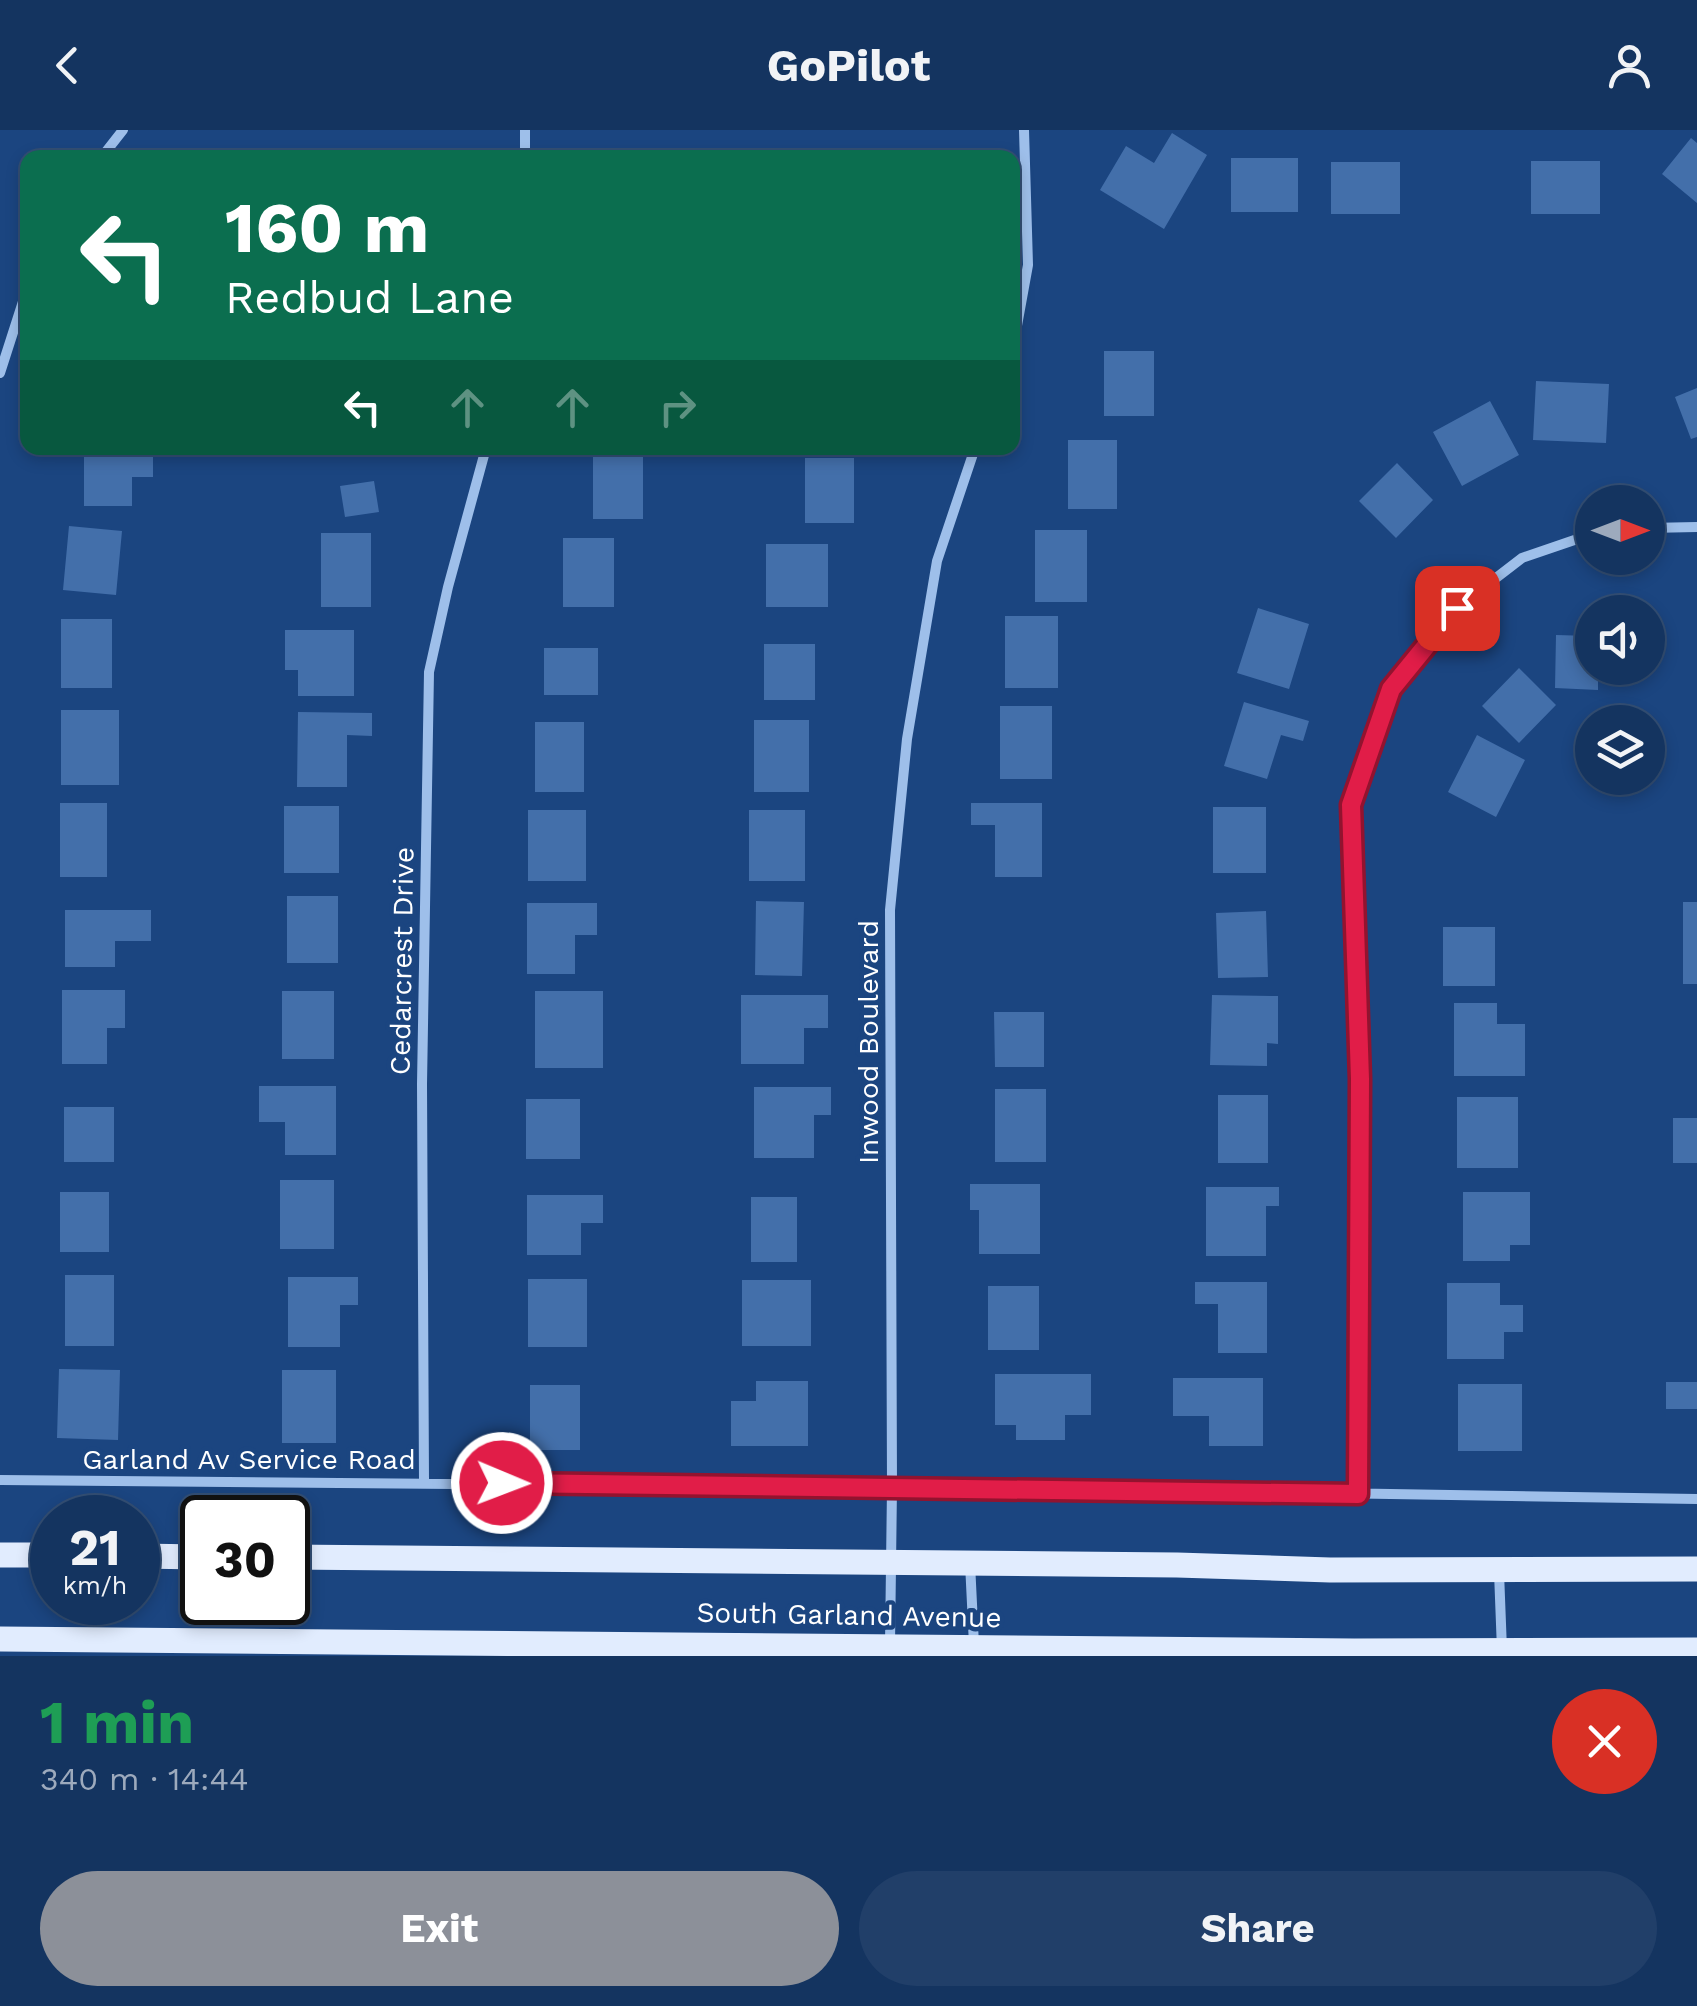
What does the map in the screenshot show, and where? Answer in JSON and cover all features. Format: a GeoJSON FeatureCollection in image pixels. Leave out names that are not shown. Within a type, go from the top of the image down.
{"type":"FeatureCollection","features":[{"type":"Feature","properties":{"kind":"main road"},"geometry":{"type":"LineString","coordinates":[[0,1555],[30,1555]]}},
{"type":"Feature","properties":{"kind":"main road","name":"South Garland Avenue"},"geometry":{"type":"LineString","coordinates":[[310,1557],[1330,1570],[1697,1569]]}},
{"type":"Feature","properties":{"kind":"main road","name":"South Garland Avenue"},"geometry":{"type":"LineString","coordinates":[[0,1639],[890,1645],[974,1651],[1697,1650]]}},
{"type":"Feature","properties":{"kind":"street"},"geometry":{"type":"LineString","coordinates":[[107,150],[123,130]]}},
{"type":"Feature","properties":{"kind":"street"},"geometry":{"type":"LineString","coordinates":[[1020,308],[1028,264],[1024,130]]}},
{"type":"Feature","properties":{"kind":"street"},"geometry":{"type":"LineString","coordinates":[[0,372],[20,311]]}},
{"type":"Feature","properties":{"kind":"street","name":"Cedarcrest Drive"},"geometry":{"type":"LineString","coordinates":[[424,1482],[422,1084],[429,672],[484,455]]}},
{"type":"Feature","properties":{"kind":"street","name":"Inwood Boulevard"},"geometry":{"type":"LineString","coordinates":[[890,1645],[890,910],[907,739],[938,561],[973,455]]}},
{"type":"Feature","properties":{"kind":"street"},"geometry":{"type":"LineString","coordinates":[[1665,528],[1697,527]]}},
{"type":"Feature","properties":{"kind":"street"},"geometry":{"type":"LineString","coordinates":[[1358,1494],[1360,1079],[1351,805],[1391,689],[1457,608],[1522,558],[1575,540]]}},
{"type":"Feature","properties":{"kind":"street","name":"Garland Av Service Road"},"geometry":{"type":"LineString","coordinates":[[0,1480],[1697,1499]]}},
{"type":"Feature","properties":{"kind":"street"},"geometry":{"type":"LineString","coordinates":[[970,1563],[974,1651]]}},
{"type":"Feature","properties":{"kind":"street"},"geometry":{"type":"LineString","coordinates":[[1499,1568],[1502,1652]]}},
{"type":"Feature","properties":{"kind":"building"},"geometry":{"type":"Polygon","coordinates":[[[1172,133],[1207,155],[1164,229],[1100,190],[1126,146],[1154,163],[1172,133]]]}},
{"type":"Feature","properties":{"kind":"building"},"geometry":{"type":"Polygon","coordinates":[[[1691,138],[1697,143],[1697,203],[1662,174],[1691,138]]]}},
{"type":"Feature","properties":{"kind":"building"},"geometry":{"type":"Polygon","coordinates":[[[1231,158],[1298,158],[1298,212],[1231,212],[1231,158]]]}},
{"type":"Feature","properties":{"kind":"building"},"geometry":{"type":"Polygon","coordinates":[[[1531,161],[1600,161],[1600,214],[1531,214],[1531,161]]]}},
{"type":"Feature","properties":{"kind":"building"},"geometry":{"type":"Polygon","coordinates":[[[1331,162],[1400,162],[1400,214],[1331,214],[1331,162]]]}},
{"type":"Feature","properties":{"kind":"building"},"geometry":{"type":"Polygon","coordinates":[[[1104,351],[1154,351],[1154,416],[1104,416],[1104,351]]]}},
{"type":"Feature","properties":{"kind":"building"},"geometry":{"type":"Polygon","coordinates":[[[1536,381],[1609,384],[1606,443],[1533,440],[1536,381]]]}},
{"type":"Feature","properties":{"kind":"building"},"geometry":{"type":"Polygon","coordinates":[[[1697,388],[1697,437],[1691,439],[1675,397],[1697,388]]]}},
{"type":"Feature","properties":{"kind":"building"},"geometry":{"type":"Polygon","coordinates":[[[1490,401],[1519,455],[1462,486],[1433,432],[1490,401]]]}},
{"type":"Feature","properties":{"kind":"building"},"geometry":{"type":"Polygon","coordinates":[[[1068,440],[1117,440],[1117,509],[1068,509],[1068,440]]]}},
{"type":"Feature","properties":{"kind":"building"},"geometry":{"type":"Polygon","coordinates":[[[84,455],[153,455],[153,477],[132,477],[132,506],[84,506],[84,455]]]}},
{"type":"Feature","properties":{"kind":"building"},"geometry":{"type":"Polygon","coordinates":[[[593,455],[643,455],[643,519],[593,519],[593,455]]]}},
{"type":"Feature","properties":{"kind":"building"},"geometry":{"type":"Polygon","coordinates":[[[805,458],[854,458],[854,523],[805,523],[805,458]]]}},
{"type":"Feature","properties":{"kind":"building"},"geometry":{"type":"Polygon","coordinates":[[[1397,463],[1433,500],[1396,538],[1359,501],[1397,463]]]}},
{"type":"Feature","properties":{"kind":"building"},"geometry":{"type":"Polygon","coordinates":[[[374,481],[379,512],[345,517],[340,486],[374,481]]]}},
{"type":"Feature","properties":{"kind":"building"},"geometry":{"type":"Polygon","coordinates":[[[69,526],[122,531],[116,595],[63,590],[69,526]]]}},
{"type":"Feature","properties":{"kind":"building"},"geometry":{"type":"Polygon","coordinates":[[[1035,530],[1087,530],[1087,602],[1035,602],[1035,530]]]}},
{"type":"Feature","properties":{"kind":"building"},"geometry":{"type":"Polygon","coordinates":[[[321,533],[371,533],[371,607],[321,607],[321,533]]]}},
{"type":"Feature","properties":{"kind":"building"},"geometry":{"type":"Polygon","coordinates":[[[563,538],[614,538],[614,607],[563,607],[563,538]]]}},
{"type":"Feature","properties":{"kind":"building"},"geometry":{"type":"Polygon","coordinates":[[[766,544],[828,544],[828,607],[766,607],[766,544]]]}},
{"type":"Feature","properties":{"kind":"building"},"geometry":{"type":"Polygon","coordinates":[[[1258,608],[1309,624],[1289,689],[1237,673],[1258,608]]]}},
{"type":"Feature","properties":{"kind":"building"},"geometry":{"type":"Polygon","coordinates":[[[1005,616],[1058,616],[1058,688],[1005,688],[1005,616]]]}},
{"type":"Feature","properties":{"kind":"building"},"geometry":{"type":"Polygon","coordinates":[[[61,619],[112,619],[112,688],[61,688],[61,619]]]}},
{"type":"Feature","properties":{"kind":"building"},"geometry":{"type":"Polygon","coordinates":[[[285,630],[354,630],[354,696],[298,696],[298,670],[285,670],[285,630]]]}},
{"type":"Feature","properties":{"kind":"building"},"geometry":{"type":"Polygon","coordinates":[[[1556,635],[1575,636],[1575,685],[1598,685],[1598,690],[1555,688],[1556,635]]]}},
{"type":"Feature","properties":{"kind":"building"},"geometry":{"type":"Polygon","coordinates":[[[764,644],[815,644],[815,700],[764,700],[764,644]]]}},
{"type":"Feature","properties":{"kind":"building"},"geometry":{"type":"Polygon","coordinates":[[[544,648],[598,648],[598,695],[544,695],[544,648]]]}},
{"type":"Feature","properties":{"kind":"building"},"geometry":{"type":"Polygon","coordinates":[[[1519,668],[1556,705],[1519,743],[1482,706],[1519,668]]]}},
{"type":"Feature","properties":{"kind":"building"},"geometry":{"type":"Polygon","coordinates":[[[1244,702],[1309,721],[1303,741],[1281,735],[1267,779],[1224,766],[1244,702]]]}},
{"type":"Feature","properties":{"kind":"building"},"geometry":{"type":"Polygon","coordinates":[[[1000,706],[1052,706],[1052,779],[1000,779],[1000,706]]]}},
{"type":"Feature","properties":{"kind":"building"},"geometry":{"type":"Polygon","coordinates":[[[61,710],[119,710],[119,785],[61,785],[61,710]]]}},
{"type":"Feature","properties":{"kind":"building"},"geometry":{"type":"Polygon","coordinates":[[[298,712],[372,713],[372,736],[347,735],[347,787],[297,787],[298,712]]]}},
{"type":"Feature","properties":{"kind":"building"},"geometry":{"type":"Polygon","coordinates":[[[754,720],[809,720],[809,792],[754,792],[754,720]]]}},
{"type":"Feature","properties":{"kind":"building"},"geometry":{"type":"Polygon","coordinates":[[[535,722],[584,722],[584,792],[535,792],[535,722]]]}},
{"type":"Feature","properties":{"kind":"building"},"geometry":{"type":"Polygon","coordinates":[[[1477,735],[1525,760],[1496,817],[1448,792],[1477,735]]]}},
{"type":"Feature","properties":{"kind":"building"},"geometry":{"type":"Polygon","coordinates":[[[60,803],[107,803],[107,877],[60,877],[60,803]]]}},
{"type":"Feature","properties":{"kind":"building"},"geometry":{"type":"Polygon","coordinates":[[[971,803],[1042,803],[1042,877],[995,877],[995,825],[971,825],[971,803]]]}},
{"type":"Feature","properties":{"kind":"building"},"geometry":{"type":"Polygon","coordinates":[[[284,806],[339,806],[339,873],[284,873],[284,806]]]}},
{"type":"Feature","properties":{"kind":"building"},"geometry":{"type":"Polygon","coordinates":[[[1213,807],[1266,807],[1266,873],[1213,873],[1213,807]]]}},
{"type":"Feature","properties":{"kind":"building"},"geometry":{"type":"Polygon","coordinates":[[[528,810],[586,810],[586,881],[528,881],[528,810]]]}},
{"type":"Feature","properties":{"kind":"building"},"geometry":{"type":"Polygon","coordinates":[[[749,810],[805,810],[805,881],[749,881],[749,810]]]}},
{"type":"Feature","properties":{"kind":"building"},"geometry":{"type":"Polygon","coordinates":[[[287,896],[338,896],[338,963],[287,963],[287,896]]]}},
{"type":"Feature","properties":{"kind":"building"},"geometry":{"type":"Polygon","coordinates":[[[756,901],[804,902],[802,976],[755,975],[756,901]]]}},
{"type":"Feature","properties":{"kind":"building"},"geometry":{"type":"Polygon","coordinates":[[[1683,902],[1697,902],[1697,984],[1683,984],[1683,902]]]}},
{"type":"Feature","properties":{"kind":"building"},"geometry":{"type":"Polygon","coordinates":[[[527,903],[597,903],[597,935],[575,935],[575,974],[527,974],[527,903]]]}},
{"type":"Feature","properties":{"kind":"building"},"geometry":{"type":"Polygon","coordinates":[[[65,910],[151,910],[151,941],[115,941],[115,967],[65,967],[65,910]]]}},
{"type":"Feature","properties":{"kind":"building"},"geometry":{"type":"Polygon","coordinates":[[[1266,911],[1268,977],[1218,978],[1216,913],[1266,911]]]}},
{"type":"Feature","properties":{"kind":"building"},"geometry":{"type":"Polygon","coordinates":[[[1443,927],[1495,927],[1495,986],[1443,986],[1443,927]]]}},
{"type":"Feature","properties":{"kind":"building"},"geometry":{"type":"Polygon","coordinates":[[[62,990],[125,990],[125,1028],[107,1028],[107,1064],[62,1064],[62,990]]]}},
{"type":"Feature","properties":{"kind":"building"},"geometry":{"type":"Polygon","coordinates":[[[282,991],[334,991],[334,1059],[282,1059],[282,991]]]}},
{"type":"Feature","properties":{"kind":"building"},"geometry":{"type":"Polygon","coordinates":[[[535,991],[603,991],[603,1068],[535,1068],[535,991]]]}},
{"type":"Feature","properties":{"kind":"building"},"geometry":{"type":"Polygon","coordinates":[[[741,995],[828,995],[828,1028],[804,1028],[804,1064],[741,1064],[741,995]]]}},
{"type":"Feature","properties":{"kind":"building"},"geometry":{"type":"Polygon","coordinates":[[[1212,995],[1278,996],[1278,1044],[1267,1043],[1267,1066],[1210,1065],[1212,995]]]}},
{"type":"Feature","properties":{"kind":"building"},"geometry":{"type":"Polygon","coordinates":[[[1454,1003],[1497,1003],[1497,1024],[1525,1024],[1525,1076],[1454,1076],[1454,1003]]]}},
{"type":"Feature","properties":{"kind":"building"},"geometry":{"type":"Polygon","coordinates":[[[994,1012],[1044,1012],[1044,1067],[995,1067],[994,1012]]]}},
{"type":"Feature","properties":{"kind":"building"},"geometry":{"type":"Polygon","coordinates":[[[259,1086],[336,1086],[336,1155],[285,1155],[285,1122],[259,1122],[259,1086]]]}},
{"type":"Feature","properties":{"kind":"building"},"geometry":{"type":"Polygon","coordinates":[[[754,1087],[831,1087],[831,1115],[814,1115],[814,1158],[754,1158],[754,1087]]]}},
{"type":"Feature","properties":{"kind":"building"},"geometry":{"type":"Polygon","coordinates":[[[995,1089],[1046,1089],[1046,1162],[995,1162],[995,1089]]]}},
{"type":"Feature","properties":{"kind":"building"},"geometry":{"type":"Polygon","coordinates":[[[1218,1095],[1268,1095],[1268,1163],[1218,1163],[1218,1095]]]}},
{"type":"Feature","properties":{"kind":"building"},"geometry":{"type":"Polygon","coordinates":[[[1457,1097],[1518,1097],[1518,1168],[1457,1168],[1457,1097]]]}},
{"type":"Feature","properties":{"kind":"building"},"geometry":{"type":"Polygon","coordinates":[[[526,1099],[580,1099],[580,1159],[526,1159],[526,1099]]]}},
{"type":"Feature","properties":{"kind":"building"},"geometry":{"type":"Polygon","coordinates":[[[64,1107],[114,1107],[114,1162],[64,1162],[64,1107]]]}},
{"type":"Feature","properties":{"kind":"building"},"geometry":{"type":"Polygon","coordinates":[[[1673,1118],[1697,1118],[1697,1163],[1673,1163],[1673,1118]]]}},
{"type":"Feature","properties":{"kind":"building"},"geometry":{"type":"Polygon","coordinates":[[[280,1180],[334,1180],[334,1249],[280,1249],[280,1180]]]}},
{"type":"Feature","properties":{"kind":"building"},"geometry":{"type":"Polygon","coordinates":[[[970,1184],[1040,1184],[1040,1254],[979,1254],[979,1210],[970,1210],[970,1184]]]}},
{"type":"Feature","properties":{"kind":"building"},"geometry":{"type":"Polygon","coordinates":[[[1206,1187],[1279,1187],[1279,1206],[1266,1206],[1266,1256],[1206,1256],[1206,1187]]]}},
{"type":"Feature","properties":{"kind":"building"},"geometry":{"type":"Polygon","coordinates":[[[60,1192],[109,1192],[109,1252],[60,1252],[60,1192]]]}},
{"type":"Feature","properties":{"kind":"building"},"geometry":{"type":"Polygon","coordinates":[[[1463,1192],[1530,1192],[1530,1245],[1510,1245],[1510,1261],[1463,1261],[1463,1192]]]}},
{"type":"Feature","properties":{"kind":"building"},"geometry":{"type":"Polygon","coordinates":[[[527,1195],[603,1195],[603,1223],[581,1223],[581,1255],[527,1255],[527,1195]]]}},
{"type":"Feature","properties":{"kind":"building"},"geometry":{"type":"Polygon","coordinates":[[[751,1197],[797,1197],[797,1262],[751,1262],[751,1197]]]}},
{"type":"Feature","properties":{"kind":"building"},"geometry":{"type":"Polygon","coordinates":[[[65,1275],[114,1275],[114,1346],[65,1346],[65,1275]]]}},
{"type":"Feature","properties":{"kind":"building"},"geometry":{"type":"Polygon","coordinates":[[[288,1277],[358,1277],[358,1305],[340,1305],[340,1347],[288,1347],[288,1277]]]}},
{"type":"Feature","properties":{"kind":"building"},"geometry":{"type":"Polygon","coordinates":[[[528,1279],[587,1279],[587,1347],[528,1347],[528,1279]]]}},
{"type":"Feature","properties":{"kind":"building"},"geometry":{"type":"Polygon","coordinates":[[[742,1280],[811,1280],[811,1346],[742,1346],[742,1280]]]}},
{"type":"Feature","properties":{"kind":"building"},"geometry":{"type":"Polygon","coordinates":[[[1195,1282],[1267,1282],[1267,1353],[1218,1353],[1218,1304],[1195,1304],[1195,1282]]]}},
{"type":"Feature","properties":{"kind":"building"},"geometry":{"type":"Polygon","coordinates":[[[1447,1283],[1500,1283],[1500,1305],[1523,1305],[1523,1332],[1504,1332],[1504,1359],[1447,1359],[1447,1283]]]}},
{"type":"Feature","properties":{"kind":"building"},"geometry":{"type":"Polygon","coordinates":[[[988,1286],[1039,1286],[1039,1350],[988,1350],[988,1286]]]}},
{"type":"Feature","properties":{"kind":"building"},"geometry":{"type":"Polygon","coordinates":[[[59,1369],[120,1370],[118,1440],[57,1438],[59,1369]]]}},
{"type":"Feature","properties":{"kind":"building"},"geometry":{"type":"Polygon","coordinates":[[[282,1370],[336,1370],[336,1443],[282,1443],[282,1370]]]}},
{"type":"Feature","properties":{"kind":"building"},"geometry":{"type":"Polygon","coordinates":[[[995,1374],[1091,1374],[1091,1415],[1065,1415],[1065,1440],[1016,1440],[1016,1425],[995,1425],[995,1374]]]}},
{"type":"Feature","properties":{"kind":"building"},"geometry":{"type":"Polygon","coordinates":[[[1173,1378],[1263,1378],[1263,1446],[1209,1446],[1209,1416],[1173,1416],[1173,1378]]]}},
{"type":"Feature","properties":{"kind":"building"},"geometry":{"type":"Polygon","coordinates":[[[756,1381],[808,1381],[808,1446],[731,1446],[731,1401],[756,1401],[756,1381]]]}},
{"type":"Feature","properties":{"kind":"building"},"geometry":{"type":"Polygon","coordinates":[[[1666,1382],[1697,1382],[1697,1409],[1666,1409],[1666,1382]]]}},
{"type":"Feature","properties":{"kind":"building"},"geometry":{"type":"Polygon","coordinates":[[[1458,1384],[1522,1384],[1522,1451],[1458,1451],[1458,1384]]]}},
{"type":"Feature","properties":{"kind":"building"},"geometry":{"type":"Polygon","coordinates":[[[530,1385],[580,1385],[580,1450],[530,1450],[530,1385]]]}},
{"type":"Feature","properties":{"kind":"route"},"geometry":{"type":"LineString","coordinates":[[502,1483],[1358,1494],[1360,1079],[1351,805],[1391,689],[1457,608]]}}]}
